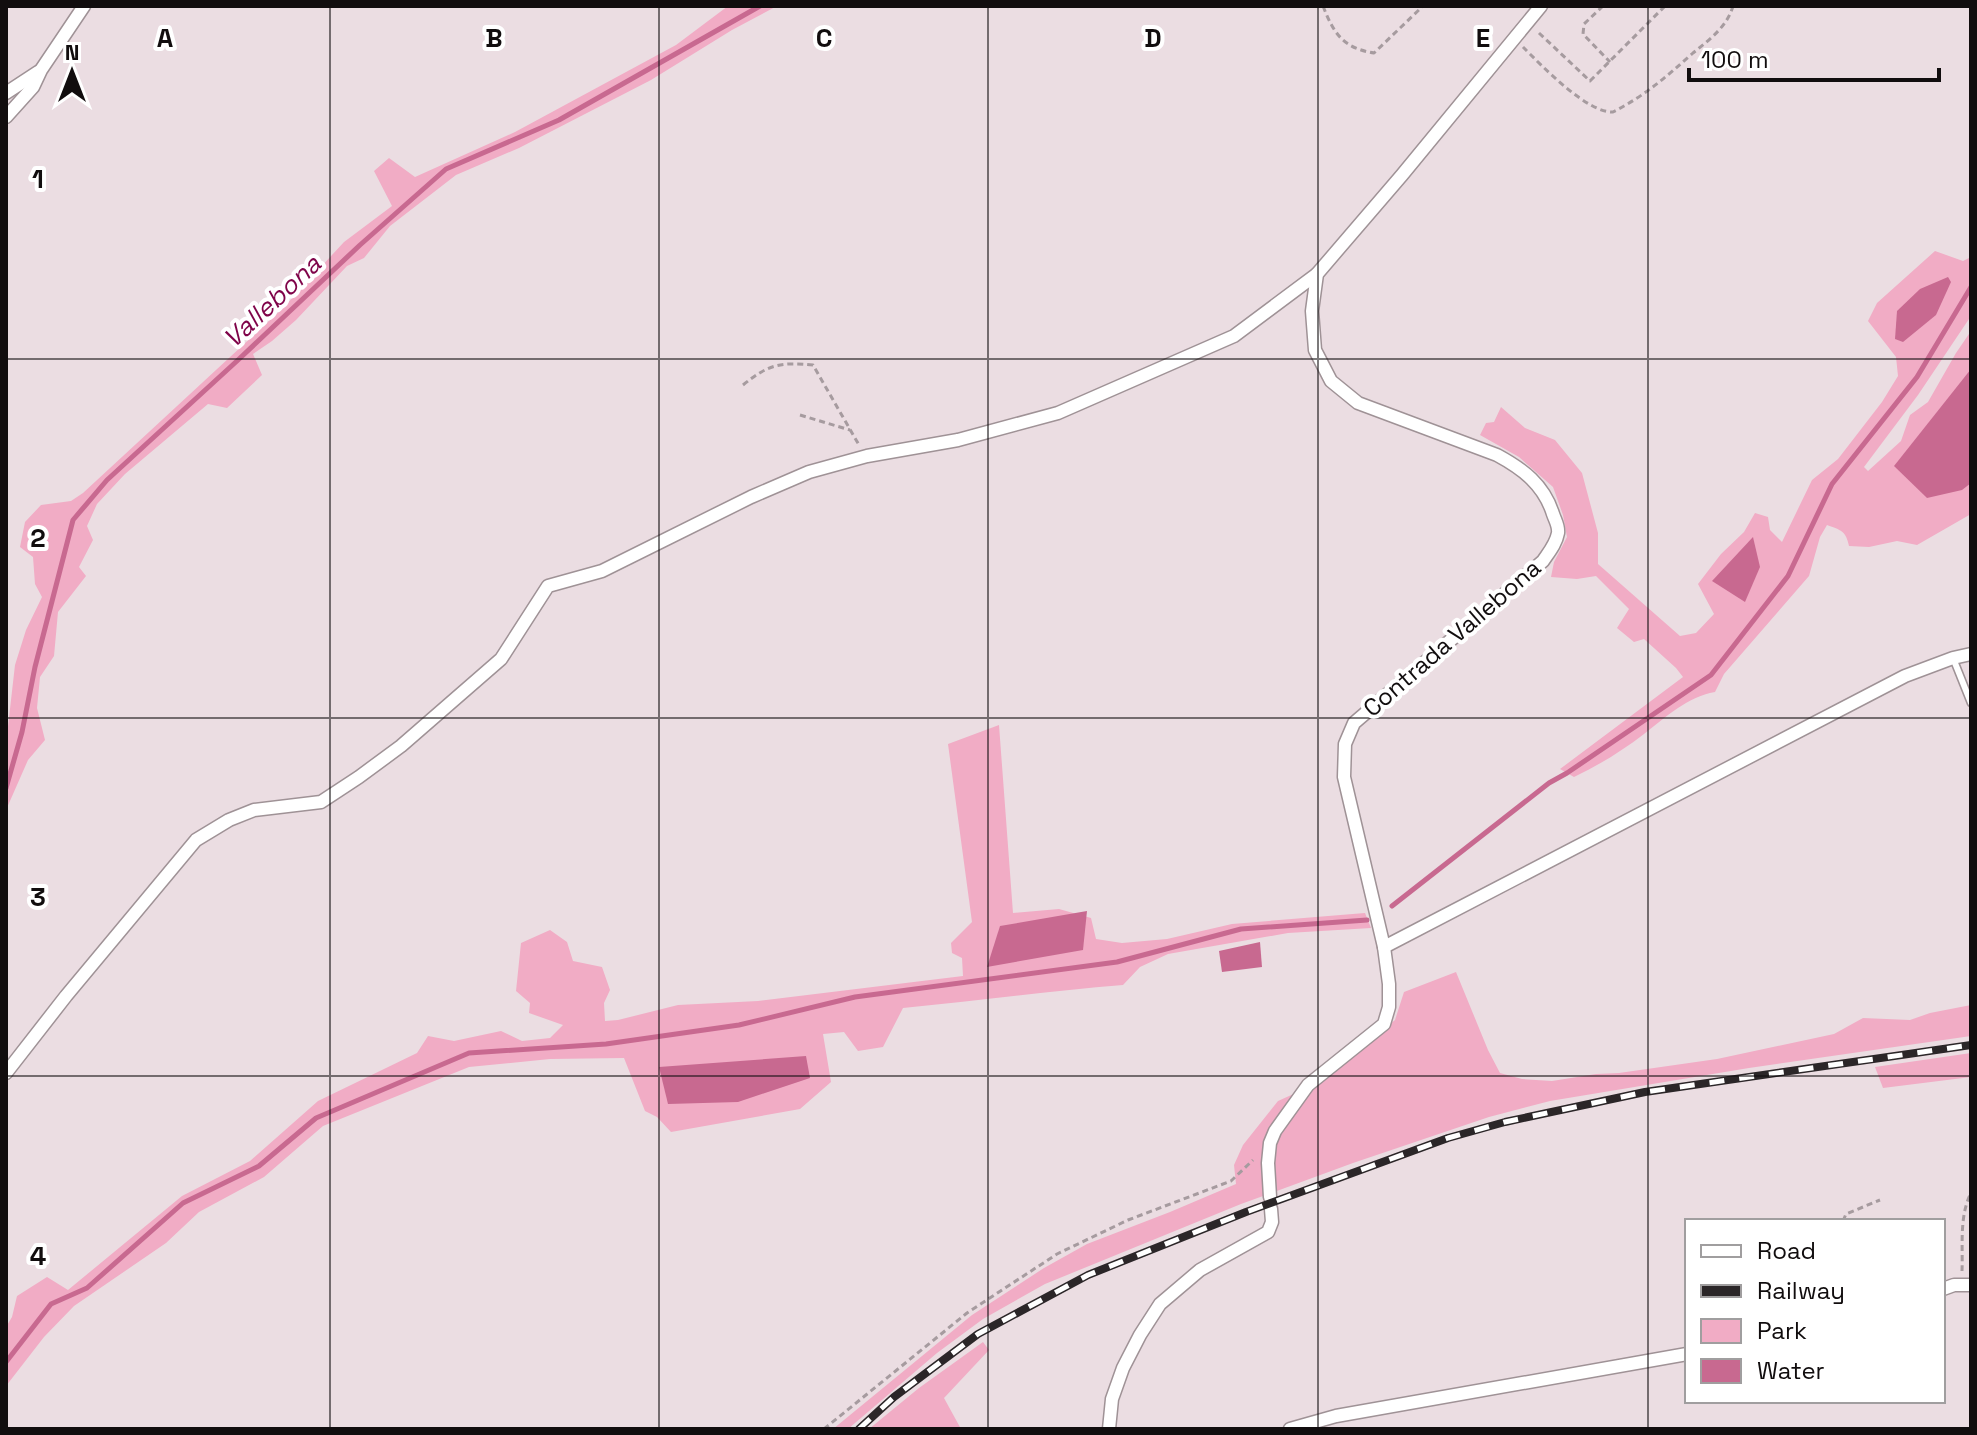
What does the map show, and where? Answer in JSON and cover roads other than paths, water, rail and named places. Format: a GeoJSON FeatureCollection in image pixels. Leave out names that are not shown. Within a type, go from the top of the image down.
{"type":"FeatureCollection","features":[{"type":"Feature","properties":{"kind":"street"},"geometry":{"type":"LineString","coordinates":[[6,117],[33,87],[84,6]]}},
{"type":"Feature","properties":{"kind":"street"},"geometry":{"type":"LineString","coordinates":[[6,1073],[196,840],[229,820],[254,810],[321,802],[359,777],[401,746],[501,659],[548,586],[602,571],[751,497],[809,472],[867,456],[958,440],[1058,413],[1234,336],[1317,274],[1541,6]]}},
{"type":"Feature","properties":{"kind":"street"},"geometry":{"type":"LineString","coordinates":[[6,93],[41,70]]}},
{"type":"Feature","properties":{"kind":"street","name":"Contrada Vallebona"},"geometry":{"type":"LineString","coordinates":[[1109,1429],[1112,1399],[1123,1368],[1160,1304],[1200,1270],[1268,1232],[1272,1222],[1268,1163],[1275,1131],[1308,1085],[1384,1024],[1389,1007],[1389,984],[1384,947],[1344,777],[1345,744],[1354,723],[1543,561],[1554,546],[1559,530],[1551,505],[1539,485],[1518,466],[1497,455],[1358,403],[1331,381],[1315,350],[1312,311],[1317,274]]}},
{"type":"Feature","properties":{"kind":"street"},"geometry":{"type":"LineString","coordinates":[[1384,947],[1905,676],[1971,654]]}},
{"type":"Feature","properties":{"kind":"street"},"geometry":{"type":"LineString","coordinates":[[1945,1288],[1966,1285]]}},
{"type":"Feature","properties":{"kind":"street"},"geometry":{"type":"LineString","coordinates":[[1290,1429],[1336,1416],[1685,1354]]}},
{"type":"Feature","properties":{"kind":"lane"},"geometry":{"type":"LineString","coordinates":[[1953,658],[1971,703]]}},
{"type":"Feature","properties":{"kind":"water"},"geometry":{"type":"Polygon","coordinates":[[[1948,277],[1951,282],[1936,315],[1903,342],[1895,339],[1897,311],[1920,289],[1948,277]]]}},
{"type":"Feature","properties":{"kind":"water"},"geometry":{"type":"Polygon","coordinates":[[[1971,369],[1971,483],[1962,490],[1927,498],[1894,466],[1971,369]]]}},
{"type":"Feature","properties":{"kind":"water"},"geometry":{"type":"Polygon","coordinates":[[[1753,537],[1760,567],[1745,602],[1712,581],[1753,537]]]}},
{"type":"Feature","properties":{"kind":"water"},"geometry":{"type":"Polygon","coordinates":[[[1087,911],[1083,950],[987,967],[1000,926],[1087,911]]]}},
{"type":"Feature","properties":{"kind":"water"},"geometry":{"type":"Polygon","coordinates":[[[1260,942],[1262,967],[1222,972],[1219,951],[1260,942]]]}},
{"type":"Feature","properties":{"kind":"water"},"geometry":{"type":"Polygon","coordinates":[[[806,1056],[810,1078],[738,1102],[668,1104],[659,1067],[806,1056]]]}},
{"type":"Feature","properties":{"kind":"waterway","name":"Vallebona"},"geometry":{"type":"LineString","coordinates":[[6,788],[73,520],[107,480],[446,169],[559,120],[760,6]]}},
{"type":"Feature","properties":{"kind":"waterway"},"geometry":{"type":"LineString","coordinates":[[1392,906],[1549,783],[1711,675],[1788,576],[1832,484],[1917,377],[1971,287]]}},
{"type":"Feature","properties":{"kind":"waterway"},"geometry":{"type":"LineString","coordinates":[[6,1362],[51,1304],[87,1288],[183,1203],[259,1166],[316,1118],[469,1053],[606,1044],[739,1025],[855,997],[1117,962],[1241,929],[1367,920]]}},
{"type":"Feature","properties":{"kind":"railway"},"geometry":{"type":"LineString","coordinates":[[859,1429],[894,1397],[978,1334],[1088,1275],[1246,1212],[1448,1138],[1505,1122],[1645,1092],[1971,1045]]}}]}
